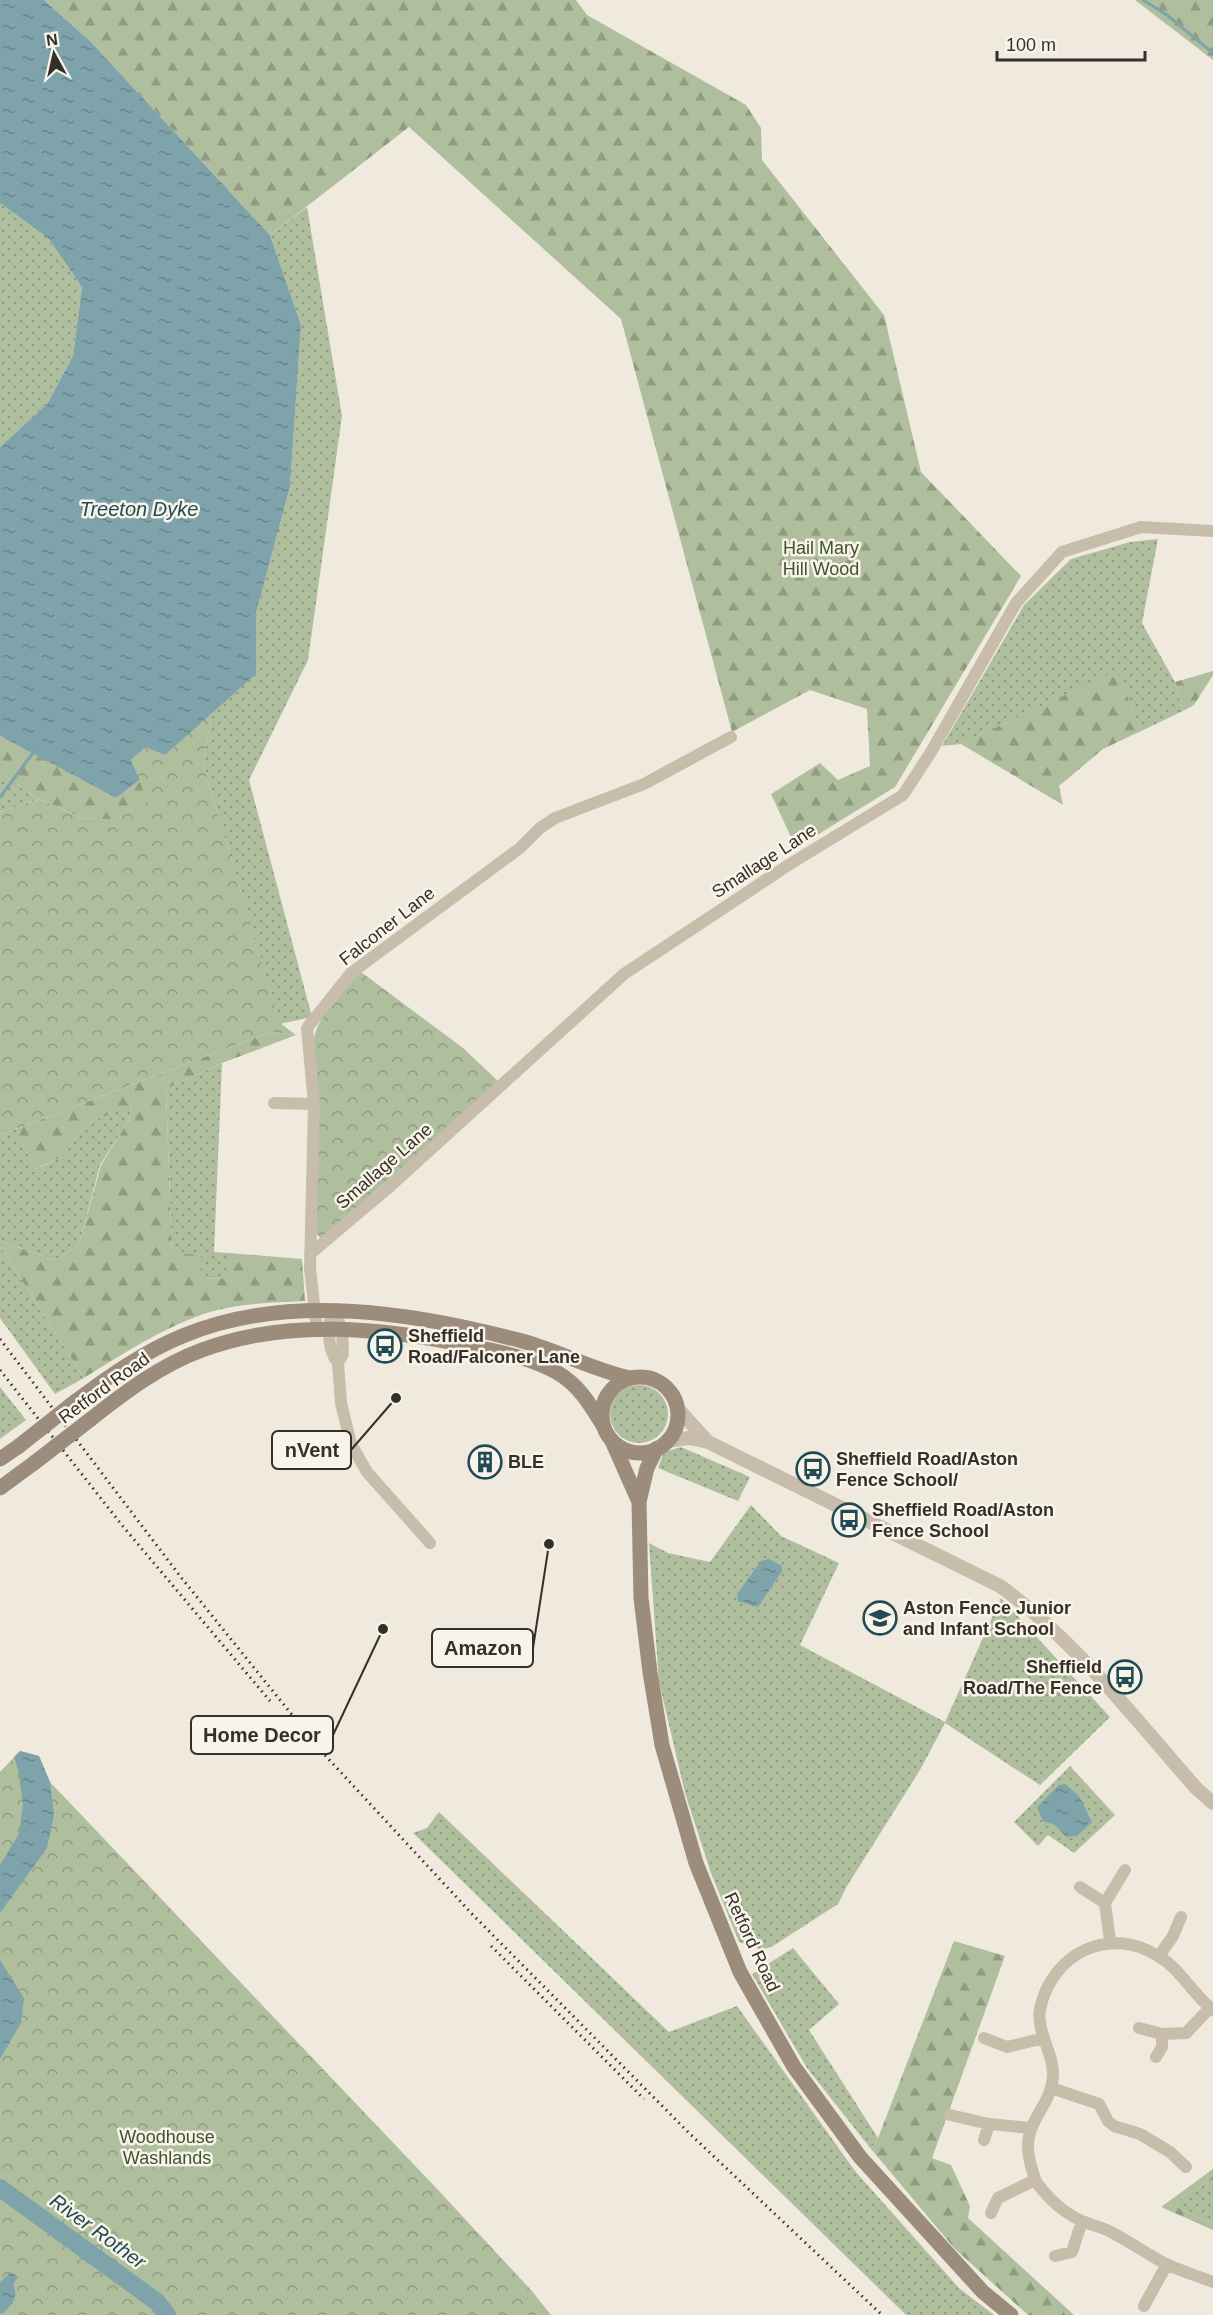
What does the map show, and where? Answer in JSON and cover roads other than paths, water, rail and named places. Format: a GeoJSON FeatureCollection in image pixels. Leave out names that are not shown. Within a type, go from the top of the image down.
{"type":"FeatureCollection","features":[{"type":"Feature","properties":{"kind":"main road","name":"Retford Road"},"geometry":{"type":"LineString","coordinates":[[0,1459],[125,1365],[156,1348],[196,1331],[241,1319],[278,1314],[334,1312],[428,1321],[481,1331],[555,1351],[630,1378]]}},
{"type":"Feature","properties":{"kind":"main road","name":"Retford Road"},"geometry":{"type":"LineString","coordinates":[[0,1488],[146,1379],[202,1350],[265,1334],[329,1329],[446,1341],[536,1362],[558,1373],[577,1387],[607,1433],[639,1502]]}},
{"type":"Feature","properties":{"kind":"main road"},"geometry":{"type":"LineString","coordinates":[[640,1377],[660,1383],[674,1398],[677,1408],[674,1431],[662,1444],[637,1452],[618,1446],[607,1433],[602,1417],[606,1397],[612,1389],[630,1378],[640,1377]]}},
{"type":"Feature","properties":{"kind":"main road","name":"Retford Road"},"geometry":{"type":"LineString","coordinates":[[662,1444],[647,1468],[639,1502],[641,1598],[662,1744],[696,1863],[740,1971],[794,2067],[860,2157],[983,2292],[1011,2315]]}},
{"type":"Feature","properties":{"kind":"street","name":"Smallage Lane"},"geometry":{"type":"LineString","coordinates":[[310,1254],[387,1189],[624,974],[790,864],[903,795],[931,752],[1016,603],[1062,552],[1141,527],[1213,531]]}},
{"type":"Feature","properties":{"kind":"street","name":"Falconer Lane"},"geometry":{"type":"LineString","coordinates":[[430,1543],[367,1472],[351,1444],[341,1403],[338,1363],[343,1354],[316,1312],[310,1254],[314,1104],[306,1031],[351,974],[520,848],[540,828],[555,818],[644,784],[731,737]]}},
{"type":"Feature","properties":{"kind":"street"},"geometry":{"type":"LineString","coordinates":[[274,1103],[314,1104]]}},
{"type":"Feature","properties":{"kind":"street"},"geometry":{"type":"LineString","coordinates":[[329,1329],[334,1312]]}},
{"type":"Feature","properties":{"kind":"street"},"geometry":{"type":"LineString","coordinates":[[677,1408],[708,1442]]}},
{"type":"Feature","properties":{"kind":"street"},"geometry":{"type":"LineString","coordinates":[[662,1444],[689,1438],[708,1442],[1000,1586],[1052,1628],[1196,1788],[1213,1803]]}},
{"type":"Feature","properties":{"kind":"street"},"geometry":{"type":"LineString","coordinates":[[1110,1941],[1105,1903],[1125,1870]]}},
{"type":"Feature","properties":{"kind":"street"},"geometry":{"type":"LineString","coordinates":[[1080,1887],[1105,1903]]}},
{"type":"Feature","properties":{"kind":"street"},"geometry":{"type":"LineString","coordinates":[[1159,1956],[1173,1936],[1181,1917]]}},
{"type":"Feature","properties":{"kind":"street"},"geometry":{"type":"LineString","coordinates":[[1139,2028],[1162,2034],[1186,2033],[1211,2009],[1159,1956],[1135,1945],[1110,1941],[1080,1952],[1067,1960],[1057,1972],[1048,1987],[1040,2009],[1041,2028],[1052,2068],[1051,2088],[1030,2128],[1027,2152],[1035,2180],[1049,2198],[1082,2221],[1104,2228],[1167,2264],[1213,2282]]}},
{"type":"Feature","properties":{"kind":"street"},"geometry":{"type":"LineString","coordinates":[[1156,2057],[1162,2047],[1162,2034]]}},
{"type":"Feature","properties":{"kind":"street"},"geometry":{"type":"LineString","coordinates":[[984,2038],[1007,2047],[1044,2038]]}},
{"type":"Feature","properties":{"kind":"street"},"geometry":{"type":"LineString","coordinates":[[1051,2088],[1099,2104],[1108,2121],[1114,2126],[1140,2134],[1170,2152],[1186,2167]]}},
{"type":"Feature","properties":{"kind":"street"},"geometry":{"type":"LineString","coordinates":[[950,2115],[989,2124],[1030,2128]]}},
{"type":"Feature","properties":{"kind":"street"},"geometry":{"type":"LineString","coordinates":[[984,2140],[989,2124]]}},
{"type":"Feature","properties":{"kind":"street"},"geometry":{"type":"LineString","coordinates":[[991,2213],[998,2198],[1035,2180]]}},
{"type":"Feature","properties":{"kind":"street"},"geometry":{"type":"LineString","coordinates":[[1055,2256],[1072,2252],[1082,2221]]}},
{"type":"Feature","properties":{"kind":"street"},"geometry":{"type":"LineString","coordinates":[[1144,2306],[1167,2264]]}},
{"type":"Feature","properties":{"kind":"water","name":"Treeton Dyke"},"geometry":{"type":"Polygon","coordinates":[[[0,0],[44,0],[91,42],[270,235],[301,325],[290,487],[256,613],[256,674],[165,755],[145,747],[131,760],[140,780],[116,798],[0,736],[0,447],[47,404],[73,356],[82,287],[48,238],[0,203],[0,0]]]}},
{"type":"Feature","properties":{"kind":"water"},"geometry":{"type":"Polygon","coordinates":[[[769,1559],[782,1566],[782,1571],[758,1607],[738,1601],[737,1594],[761,1561],[769,1559]]]}},
{"type":"Feature","properties":{"kind":"water"},"geometry":{"type":"Polygon","coordinates":[[[20,1751],[39,1756],[50,1782],[54,1815],[47,1848],[0,1913],[0,1865],[19,1834],[23,1804],[14,1757],[20,1751]]]}},
{"type":"Feature","properties":{"kind":"water"},"geometry":{"type":"Polygon","coordinates":[[[1065,1784],[1079,1796],[1092,1822],[1077,1836],[1066,1837],[1055,1825],[1043,1821],[1037,1807],[1059,1785],[1065,1784]]]}},
{"type":"Feature","properties":{"kind":"water"},"geometry":{"type":"Polygon","coordinates":[[[0,1960],[24,1998],[21,2023],[0,2059],[0,1960]]]}},
{"type":"Feature","properties":{"kind":"water"},"geometry":{"type":"Polygon","coordinates":[[[13,2273],[18,2277],[13,2284],[15,2297],[2,2314],[0,2313],[0,2282],[13,2273]]]}},
{"type":"Feature","properties":{"kind":"waterway"},"geometry":{"type":"LineString","coordinates":[[1143,0],[1167,15],[1213,53]]}},
{"type":"Feature","properties":{"kind":"waterway"},"geometry":{"type":"LineString","coordinates":[[0,797],[33,753]]}},
{"type":"Feature","properties":{"kind":"waterway","name":"River Rother"},"geometry":{"type":"LineString","coordinates":[[0,2188],[157,2302],[167,2315]]}},
{"type":"Feature","properties":{"kind":"railway"},"geometry":{"type":"LineString","coordinates":[[0,1339],[180,1576],[322,1752],[473,1915],[689,2133],[882,2315]]}},
{"type":"Feature","properties":{"kind":"railway"},"geometry":{"type":"LineString","coordinates":[[0,1370],[121,1524],[270,1701]]}},
{"type":"Feature","properties":{"kind":"railway"},"geometry":{"type":"LineString","coordinates":[[491,1946],[644,2099]]}},
{"type":"Feature","properties":{"kind":"place","name":"Sheffield Road/Falconer Lane"},"geometry":{"type":"Point","coordinates":[385,1346]}},
{"type":"Feature","properties":{"kind":"place","name":"nVent"},"geometry":{"type":"Point","coordinates":[396,1398]}},
{"type":"Feature","properties":{"kind":"place","name":"BLE"},"geometry":{"type":"Point","coordinates":[485,1462]}},
{"type":"Feature","properties":{"kind":"place","name":"Sheffield Road/Aston Fence School/"},"geometry":{"type":"Point","coordinates":[813,1469]}},
{"type":"Feature","properties":{"kind":"place","name":"Sheffield Road/Aston Fence School"},"geometry":{"type":"Point","coordinates":[849,1520]}},
{"type":"Feature","properties":{"kind":"place","name":"Amazon"},"geometry":{"type":"Point","coordinates":[549,1544]}},
{"type":"Feature","properties":{"kind":"place","name":"Aston Fence Junior and Infant School"},"geometry":{"type":"Point","coordinates":[880,1618]}},
{"type":"Feature","properties":{"kind":"place","name":"Home Decor"},"geometry":{"type":"Point","coordinates":[383,1629]}},
{"type":"Feature","properties":{"kind":"place","name":"Sheffield Road/The Fence"},"geometry":{"type":"Point","coordinates":[1125,1677]}},
{"type":"Feature","properties":{"kind":"park label","name":"Hail Mary Hill Wood"},"geometry":{"type":"Point","coordinates":[821,558]}},
{"type":"Feature","properties":{"kind":"park label","name":"Woodhouse Washlands"},"geometry":{"type":"Point","coordinates":[167,2147]}}]}
